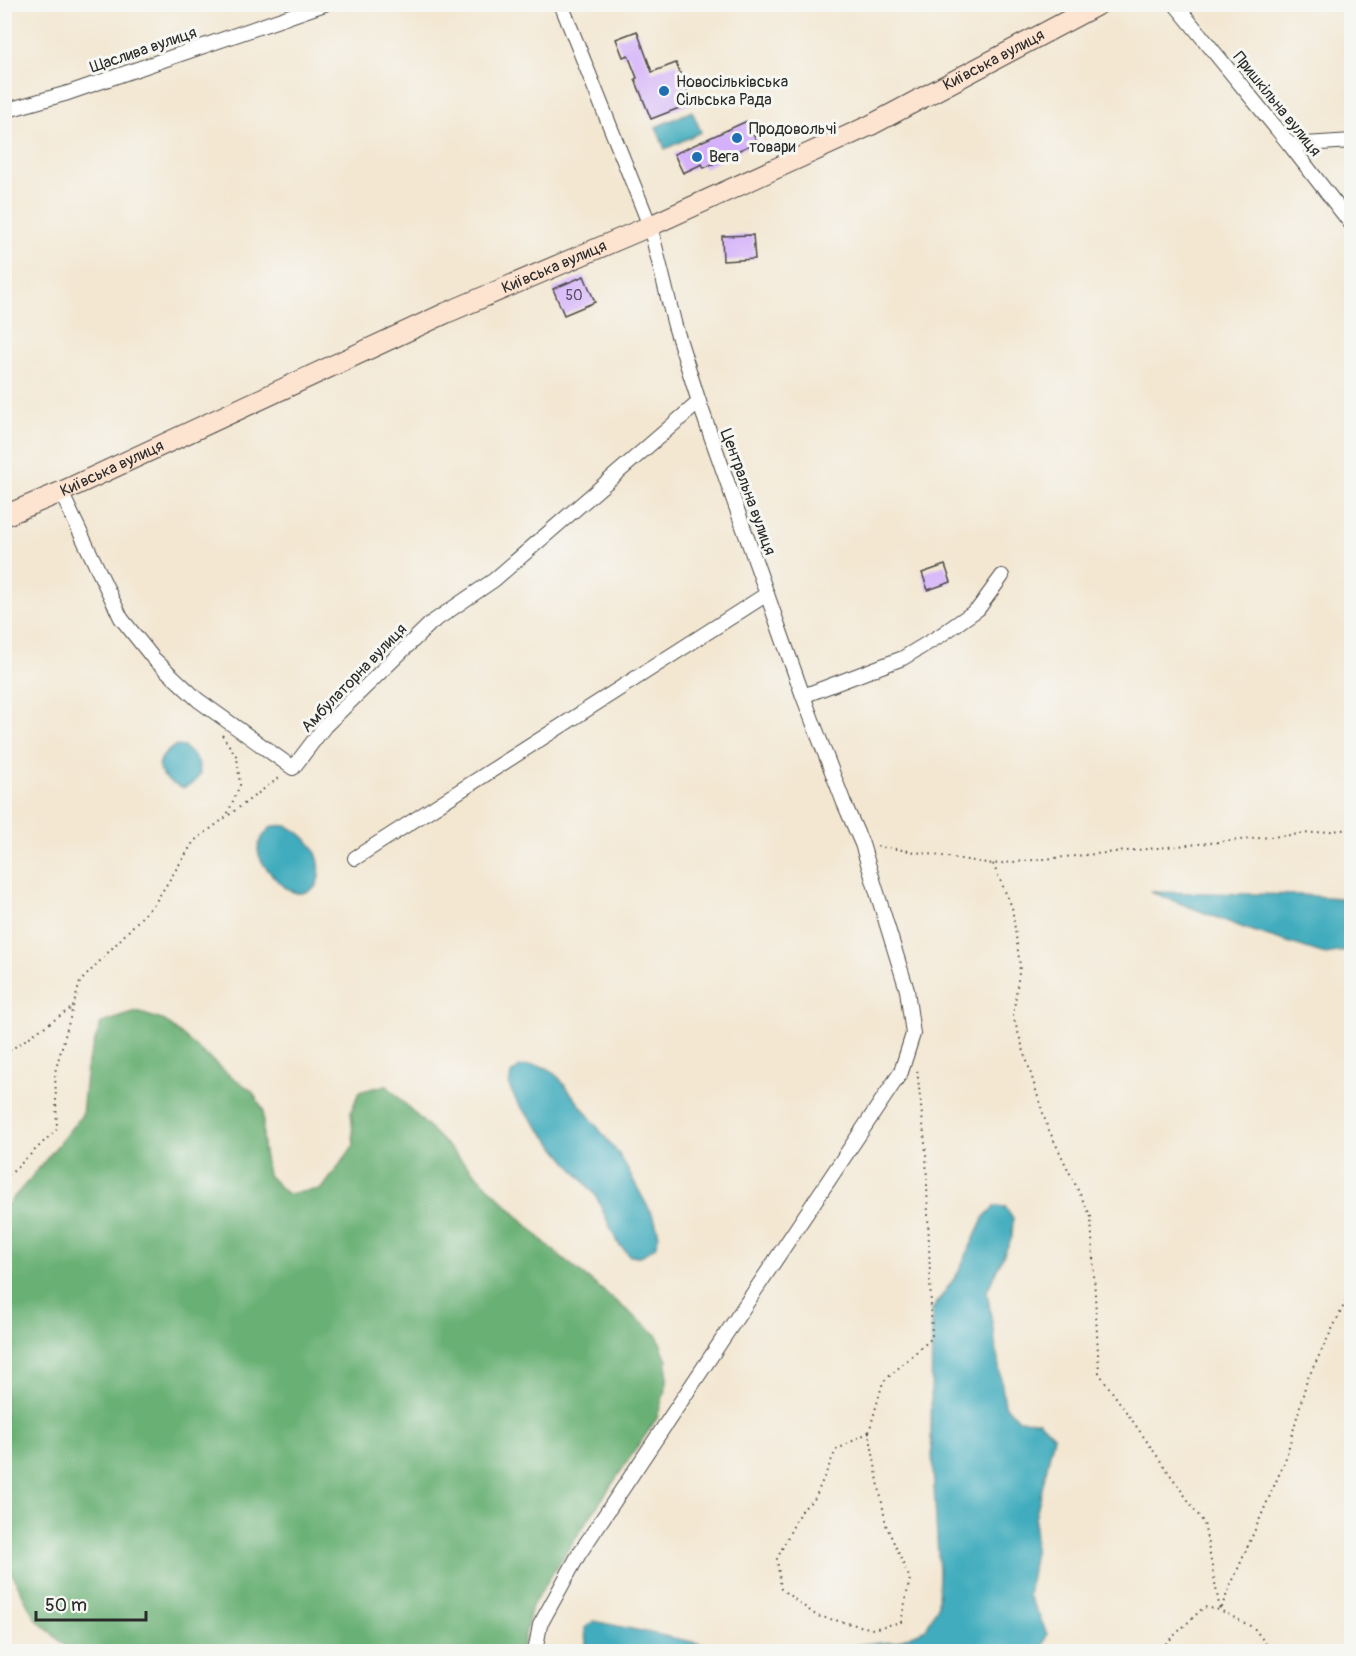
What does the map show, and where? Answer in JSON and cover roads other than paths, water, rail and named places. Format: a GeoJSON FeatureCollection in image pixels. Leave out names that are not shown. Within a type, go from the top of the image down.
{"type":"FeatureCollection","features":[{"type":"Feature","properties":{"kind":"street","name":"Щаслива вулиця"},"geometry":{"type":"LineString","coordinates":[[4,111],[68,93],[325,4]]}},
{"type":"Feature","properties":{"kind":"street","name":"Центральна вулиця"},"geometry":{"type":"LineString","coordinates":[[535,1652],[540,1625],[579,1554],[901,1072],[913,1034],[907,990],[862,844],[803,696],[699,402],[675,326],[650,226],[561,4]]}},
{"type":"Feature","properties":{"kind":"street","name":"Київська вулиця"},"geometry":{"type":"LineString","coordinates":[[4,516],[62,492],[446,313],[650,226],[871,125],[1099,4]]}},
{"type":"Feature","properties":{"kind":"street","name":"Пришкільна вулиця"},"geometry":{"type":"LineString","coordinates":[[1175,4],[1352,225]]}},
{"type":"Feature","properties":{"kind":"street"},"geometry":{"type":"LineString","coordinates":[[1290,145],[1352,141]]}},
{"type":"Feature","properties":{"kind":"street","name":"Амбулаторна вулиця"},"geometry":{"type":"LineString","coordinates":[[62,492],[121,618],[153,658],[198,700],[293,768],[326,726],[431,622],[494,580],[699,402]]}},
{"type":"Feature","properties":{"kind":"street"},"geometry":{"type":"LineString","coordinates":[[803,696],[903,658],[978,609],[1002,576]]}},
{"type":"Feature","properties":{"kind":"street"},"geometry":{"type":"LineString","coordinates":[[355,858],[767,594]]}},
{"type":"Feature","properties":{"kind":"water"},"geometry":{"type":"Polygon","coordinates":[[[692,111],[701,132],[665,149],[656,127],[692,111]]]}},
{"type":"Feature","properties":{"kind":"water"},"geometry":{"type":"Polygon","coordinates":[[[175,746],[184,747],[198,761],[200,774],[194,783],[183,788],[168,780],[160,770],[162,758],[175,746]]]}},
{"type":"Feature","properties":{"kind":"water"},"geometry":{"type":"Polygon","coordinates":[[[272,826],[293,829],[312,845],[320,868],[318,883],[314,888],[301,893],[291,891],[267,869],[259,856],[258,847],[272,826]]]}},
{"type":"Feature","properties":{"kind":"water"},"geometry":{"type":"Polygon","coordinates":[[[1151,892],[1301,895],[1351,899],[1351,950],[1325,954],[1244,928],[1151,892]]]}},
{"type":"Feature","properties":{"kind":"water"},"geometry":{"type":"Polygon","coordinates":[[[532,1065],[547,1068],[559,1078],[620,1156],[655,1220],[659,1235],[655,1247],[641,1256],[630,1256],[617,1242],[596,1196],[517,1102],[509,1086],[511,1074],[520,1067],[532,1065]]]}},
{"type":"Feature","properties":{"kind":"water"},"geometry":{"type":"Polygon","coordinates":[[[995,1206],[1006,1207],[1013,1219],[1012,1237],[987,1291],[1005,1405],[1018,1420],[1039,1421],[1054,1436],[1035,1519],[1034,1557],[1028,1596],[1047,1634],[1041,1651],[592,1651],[586,1645],[585,1628],[594,1621],[721,1648],[788,1647],[825,1650],[896,1642],[926,1629],[938,1605],[939,1572],[931,1434],[932,1310],[958,1273],[984,1217],[995,1206]]]}},
{"type":"Feature","properties":{"kind":"place","name":"Новосільківська Сільська Рада"},"geometry":{"type":"Point","coordinates":[664,91]}},
{"type":"Feature","properties":{"kind":"place","name":"Продовольчі товари"},"geometry":{"type":"Point","coordinates":[737,138]}},
{"type":"Feature","properties":{"kind":"place","name":"Вега"},"geometry":{"type":"Point","coordinates":[697,157]}}]}
